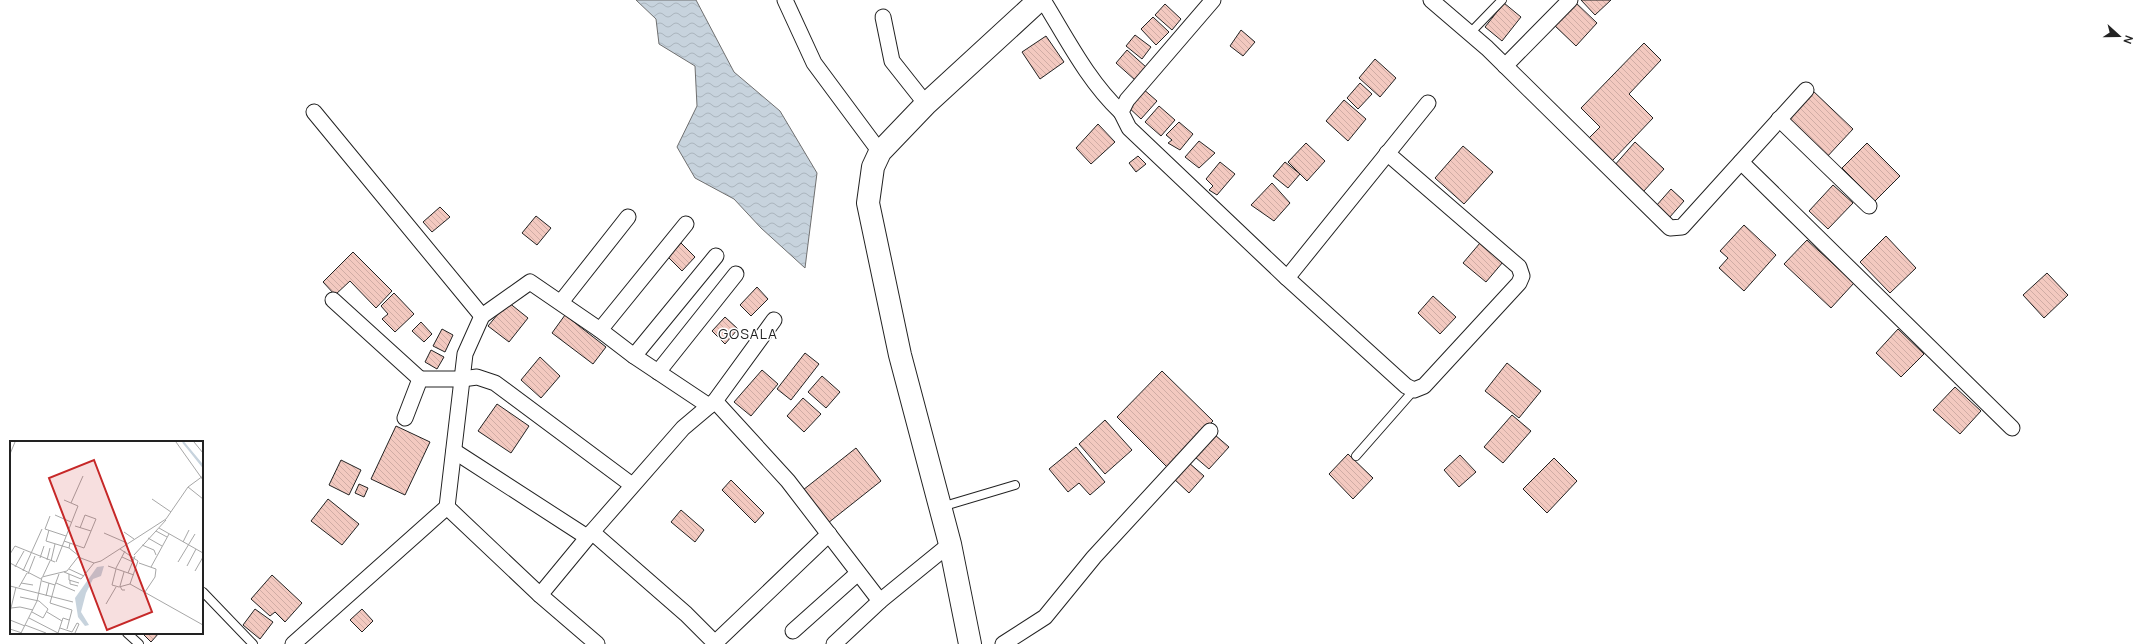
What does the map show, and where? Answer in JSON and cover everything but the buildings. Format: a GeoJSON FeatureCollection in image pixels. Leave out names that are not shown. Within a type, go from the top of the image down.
{"type":"FeatureCollection","features":[{"type":"Feature","properties":{"kind":"main road"},"geometry":{"type":"LineString","coordinates":[[970,644],[950,544],[900,355],[868,202],[873,167],[880,152],[926,104],[1039,1]]}},
{"type":"Feature","properties":{"kind":"street"},"geometry":{"type":"LineString","coordinates":[[785,0],[814,63],[880,152]]}},
{"type":"Feature","properties":{"kind":"street"},"geometry":{"type":"LineString","coordinates":[[1121,112],[1127,100],[1213,0]]}},
{"type":"Feature","properties":{"kind":"street"},"geometry":{"type":"LineString","coordinates":[[1431,0],[1471,32],[1670,228],[1682,227],[1806,90]]}},
{"type":"Feature","properties":{"kind":"street"},"geometry":{"type":"LineString","coordinates":[[1505,66],[1570,0]]}},
{"type":"Feature","properties":{"kind":"street"},"geometry":{"type":"LineString","coordinates":[[1039,1],[1089,76],[1104,95],[1121,112],[1129,128],[1287,278],[1406,386],[1414,390],[1424,386],[1519,283],[1522,276],[1519,267],[1387,152]]}},
{"type":"Feature","properties":{"kind":"street"},"geometry":{"type":"LineString","coordinates":[[883,17],[892,62],[926,104]]}},
{"type":"Feature","properties":{"kind":"street"},"geometry":{"type":"LineString","coordinates":[[1287,278],[1428,103]]}},
{"type":"Feature","properties":{"kind":"street"},"geometry":{"type":"LineString","coordinates":[[314,112],[482,316]]}},
{"type":"Feature","properties":{"kind":"street"},"geometry":{"type":"LineString","coordinates":[[1779,119],[1869,206]]}},
{"type":"Feature","properties":{"kind":"street"},"geometry":{"type":"LineString","coordinates":[[1741,162],[2012,428]]}},
{"type":"Feature","properties":{"kind":"street"},"geometry":{"type":"LineString","coordinates":[[562,302],[628,217]]}},
{"type":"Feature","properties":{"kind":"street"},"geometry":{"type":"LineString","coordinates":[[600,330],[686,224]]}},
{"type":"Feature","properties":{"kind":"street"},"geometry":{"type":"LineString","coordinates":[[634,356],[716,256]]}},
{"type":"Feature","properties":{"kind":"street"},"geometry":{"type":"LineString","coordinates":[[658,372],[736,274]]}},
{"type":"Feature","properties":{"kind":"street"},"geometry":{"type":"LineString","coordinates":[[293,644],[447,507],[465,354],[482,316],[530,282],[562,302],[634,356],[658,372],[712,403],[788,481],[880,601]]}},
{"type":"Feature","properties":{"kind":"street"},"geometry":{"type":"LineString","coordinates":[[334,300],[420,379],[462,379],[477,377],[495,383],[632,486]]}},
{"type":"Feature","properties":{"kind":"street"},"geometry":{"type":"LineString","coordinates":[[540,596],[590,535],[683,428],[712,403],[774,320]]}},
{"type":"Feature","properties":{"kind":"street"},"geometry":{"type":"LineString","coordinates":[[405,418],[420,379]]}},
{"type":"Feature","properties":{"kind":"street"},"geometry":{"type":"LineString","coordinates":[[1003,644],[1045,617],[1094,557],[1210,431]]}},
{"type":"Feature","properties":{"kind":"street"},"geometry":{"type":"LineString","coordinates":[[454,451],[590,535],[686,614],[716,644],[829,534]]}},
{"type":"Feature","properties":{"kind":"street"},"geometry":{"type":"LineString","coordinates":[[447,507],[589,642]]}},
{"type":"Feature","properties":{"kind":"street"},"geometry":{"type":"LineString","coordinates":[[834,644],[880,601],[950,544]]}},
{"type":"Feature","properties":{"kind":"street"},"geometry":{"type":"LineString","coordinates":[[793,631],[858,573]]}},
{"type":"Feature","properties":{"kind":"lane"},"geometry":{"type":"LineString","coordinates":[[1471,32],[1502,0]]}},
{"type":"Feature","properties":{"kind":"lane"},"geometry":{"type":"LineString","coordinates":[[1356,456],[1414,390]]}},
{"type":"Feature","properties":{"kind":"lane"},"geometry":{"type":"LineString","coordinates":[[940,508],[1015,485]]}},
{"type":"Feature","properties":{"kind":"lane"},"geometry":{"type":"LineString","coordinates":[[203,592],[253,644]]}},
{"type":"Feature","properties":{"kind":"lane"},"geometry":{"type":"LineString","coordinates":[[129,634],[139,644]]}},
{"type":"Feature","properties":{"kind":"water"},"geometry":{"type":"Polygon","coordinates":[[[636,0],[696,0],[734,72],[780,111],[817,173],[805,268],[761,228],[734,199],[695,178],[677,147],[697,106],[695,66],[659,44],[656,19],[636,0]]]}},
{"type":"Feature","properties":{"kind":"district","name":"GOSALA"},"geometry":{"type":"Point","coordinates":[748,334]}}]}
